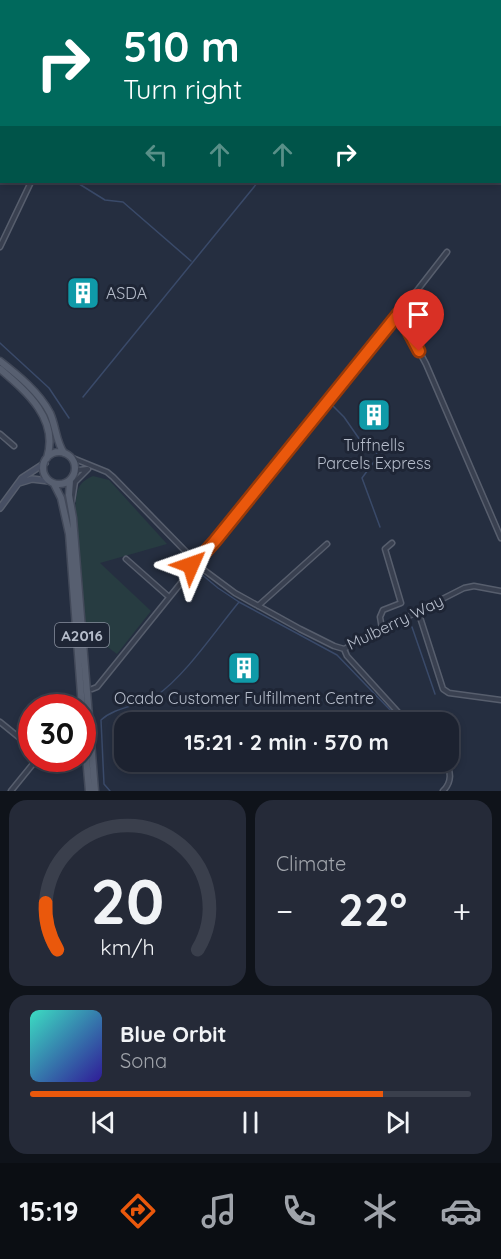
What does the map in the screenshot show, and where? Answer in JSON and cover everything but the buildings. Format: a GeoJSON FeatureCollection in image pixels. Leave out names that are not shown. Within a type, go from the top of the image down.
{"type":"FeatureCollection","features":[{"type":"Feature","properties":{"kind":"main road"},"geometry":{"type":"LineString","coordinates":[[0,361],[41,400],[50,413],[60,447],[75,466],[72,478],[63,484],[32,479],[17,484]]}},
{"type":"Feature","properties":{"kind":"main road"},"geometry":{"type":"LineString","coordinates":[[0,369],[34,401],[47,421],[50,436],[44,471],[51,482]]}},
{"type":"Feature","properties":{"kind":"main road"},"geometry":{"type":"LineString","coordinates":[[0,508],[27,474],[56,452],[67,455]]}},
{"type":"Feature","properties":{"kind":"main road","name":"A2016"},"geometry":{"type":"LineString","coordinates":[[72,478],[69,486],[95,791]]}},
{"type":"Feature","properties":{"kind":"main road","name":"A2016"},"geometry":{"type":"LineString","coordinates":[[51,482],[61,498],[69,534],[81,694]]}},
{"type":"Feature","properties":{"kind":"main road","name":"A2016"},"geometry":{"type":"LineString","coordinates":[[87,772],[89,791]]}},
{"type":"Feature","properties":{"kind":"street"},"geometry":{"type":"LineString","coordinates":[[0,247],[31,183]]}},
{"type":"Feature","properties":{"kind":"street"},"geometry":{"type":"LineString","coordinates":[[199,559],[447,252]]}},
{"type":"Feature","properties":{"kind":"street"},"geometry":{"type":"LineString","coordinates":[[399,313],[426,364],[501,538]]}},
{"type":"Feature","properties":{"kind":"street"},"geometry":{"type":"LineString","coordinates":[[0,434],[14,446]]}},
{"type":"Feature","properties":{"kind":"street"},"geometry":{"type":"LineString","coordinates":[[67,455],[107,472],[193,559],[199,559]]}},
{"type":"Feature","properties":{"kind":"street"},"geometry":{"type":"LineString","coordinates":[[72,478],[79,470],[94,468]]}},
{"type":"Feature","properties":{"kind":"street"},"geometry":{"type":"LineString","coordinates":[[71,507],[75,482],[88,469]]}},
{"type":"Feature","properties":{"kind":"street"},"geometry":{"type":"LineString","coordinates":[[382,629],[380,617],[383,610],[401,603],[385,549],[393,543]]}},
{"type":"Feature","properties":{"kind":"street"},"geometry":{"type":"LineString","coordinates":[[258,606],[327,544]]}},
{"type":"Feature","properties":{"kind":"street"},"geometry":{"type":"LineString","coordinates":[[193,559],[191,565],[193,568]]}},
{"type":"Feature","properties":{"kind":"street"},"geometry":{"type":"LineString","coordinates":[[92,689],[97,687],[193,568],[200,567],[199,559]]}},
{"type":"Feature","properties":{"kind":"street"},"geometry":{"type":"LineString","coordinates":[[126,560],[170,597]]}},
{"type":"Feature","properties":{"kind":"street","name":"Mulberry Way"},"geometry":{"type":"LineString","coordinates":[[200,567],[235,593],[334,646],[344,649],[470,586],[501,591]]}},
{"type":"Feature","properties":{"kind":"street"},"geometry":{"type":"LineString","coordinates":[[418,611],[443,689],[449,693],[501,700]]}},
{"type":"Feature","properties":{"kind":"street"},"geometry":{"type":"LineString","coordinates":[[344,649],[346,656],[398,712]]}},
{"type":"Feature","properties":{"kind":"street"},"geometry":{"type":"LineString","coordinates":[[0,722],[18,737]]}},
{"type":"Feature","properties":{"kind":"street"},"geometry":{"type":"LineString","coordinates":[[11,791],[26,772]]}},
{"type":"Feature","properties":{"kind":"street"},"geometry":{"type":"LineString","coordinates":[[443,791],[448,786],[448,772]]}},
{"type":"Feature","properties":{"kind":"green space"},"geometry":{"type":"Polygon","coordinates":[[[93,476],[109,480],[167,544],[100,563],[151,611],[117,654],[85,630],[75,509],[80,485],[93,476]]]}},
{"type":"Feature","properties":{"kind":"waterway"},"geometry":{"type":"LineString","coordinates":[[78,183],[105,200],[123,202],[191,261]]}},
{"type":"Feature","properties":{"kind":"waterway"},"geometry":{"type":"LineString","coordinates":[[83,397],[257,183]]}},
{"type":"Feature","properties":{"kind":"waterway"},"geometry":{"type":"LineString","coordinates":[[0,343],[49,388],[69,418]]}},
{"type":"Feature","properties":{"kind":"waterway"},"geometry":{"type":"LineString","coordinates":[[331,404],[344,417],[360,440],[379,455],[362,478],[380,527]]}},
{"type":"Feature","properties":{"kind":"waterway"},"geometry":{"type":"LineString","coordinates":[[200,573],[239,602],[337,655],[392,712]]}},
{"type":"Feature","properties":{"kind":"waterway"},"geometry":{"type":"LineString","coordinates":[[110,791],[104,784],[101,720],[114,712],[149,700],[167,687],[189,665],[239,602]]}},
{"type":"Feature","properties":{"kind":"waterway"},"geometry":{"type":"LineString","coordinates":[[412,627],[435,694]]}},
{"type":"Feature","properties":{"kind":"place","name":"ASDA"},"geometry":{"type":"Point","coordinates":[83,293]}},
{"type":"Feature","properties":{"kind":"place","name":"Tuffnells Parcels Express"},"geometry":{"type":"Point","coordinates":[374,415]}},
{"type":"Feature","properties":{"kind":"place","name":"Ocado Customer Fulfillment Centre"},"geometry":{"type":"Point","coordinates":[244,668]}},
{"type":"Feature","properties":{"kind":"route"},"geometry":{"type":"LineString","coordinates":[[191,565],[193,559],[199,559],[215,541],[399,313],[419,351]]}}]}
